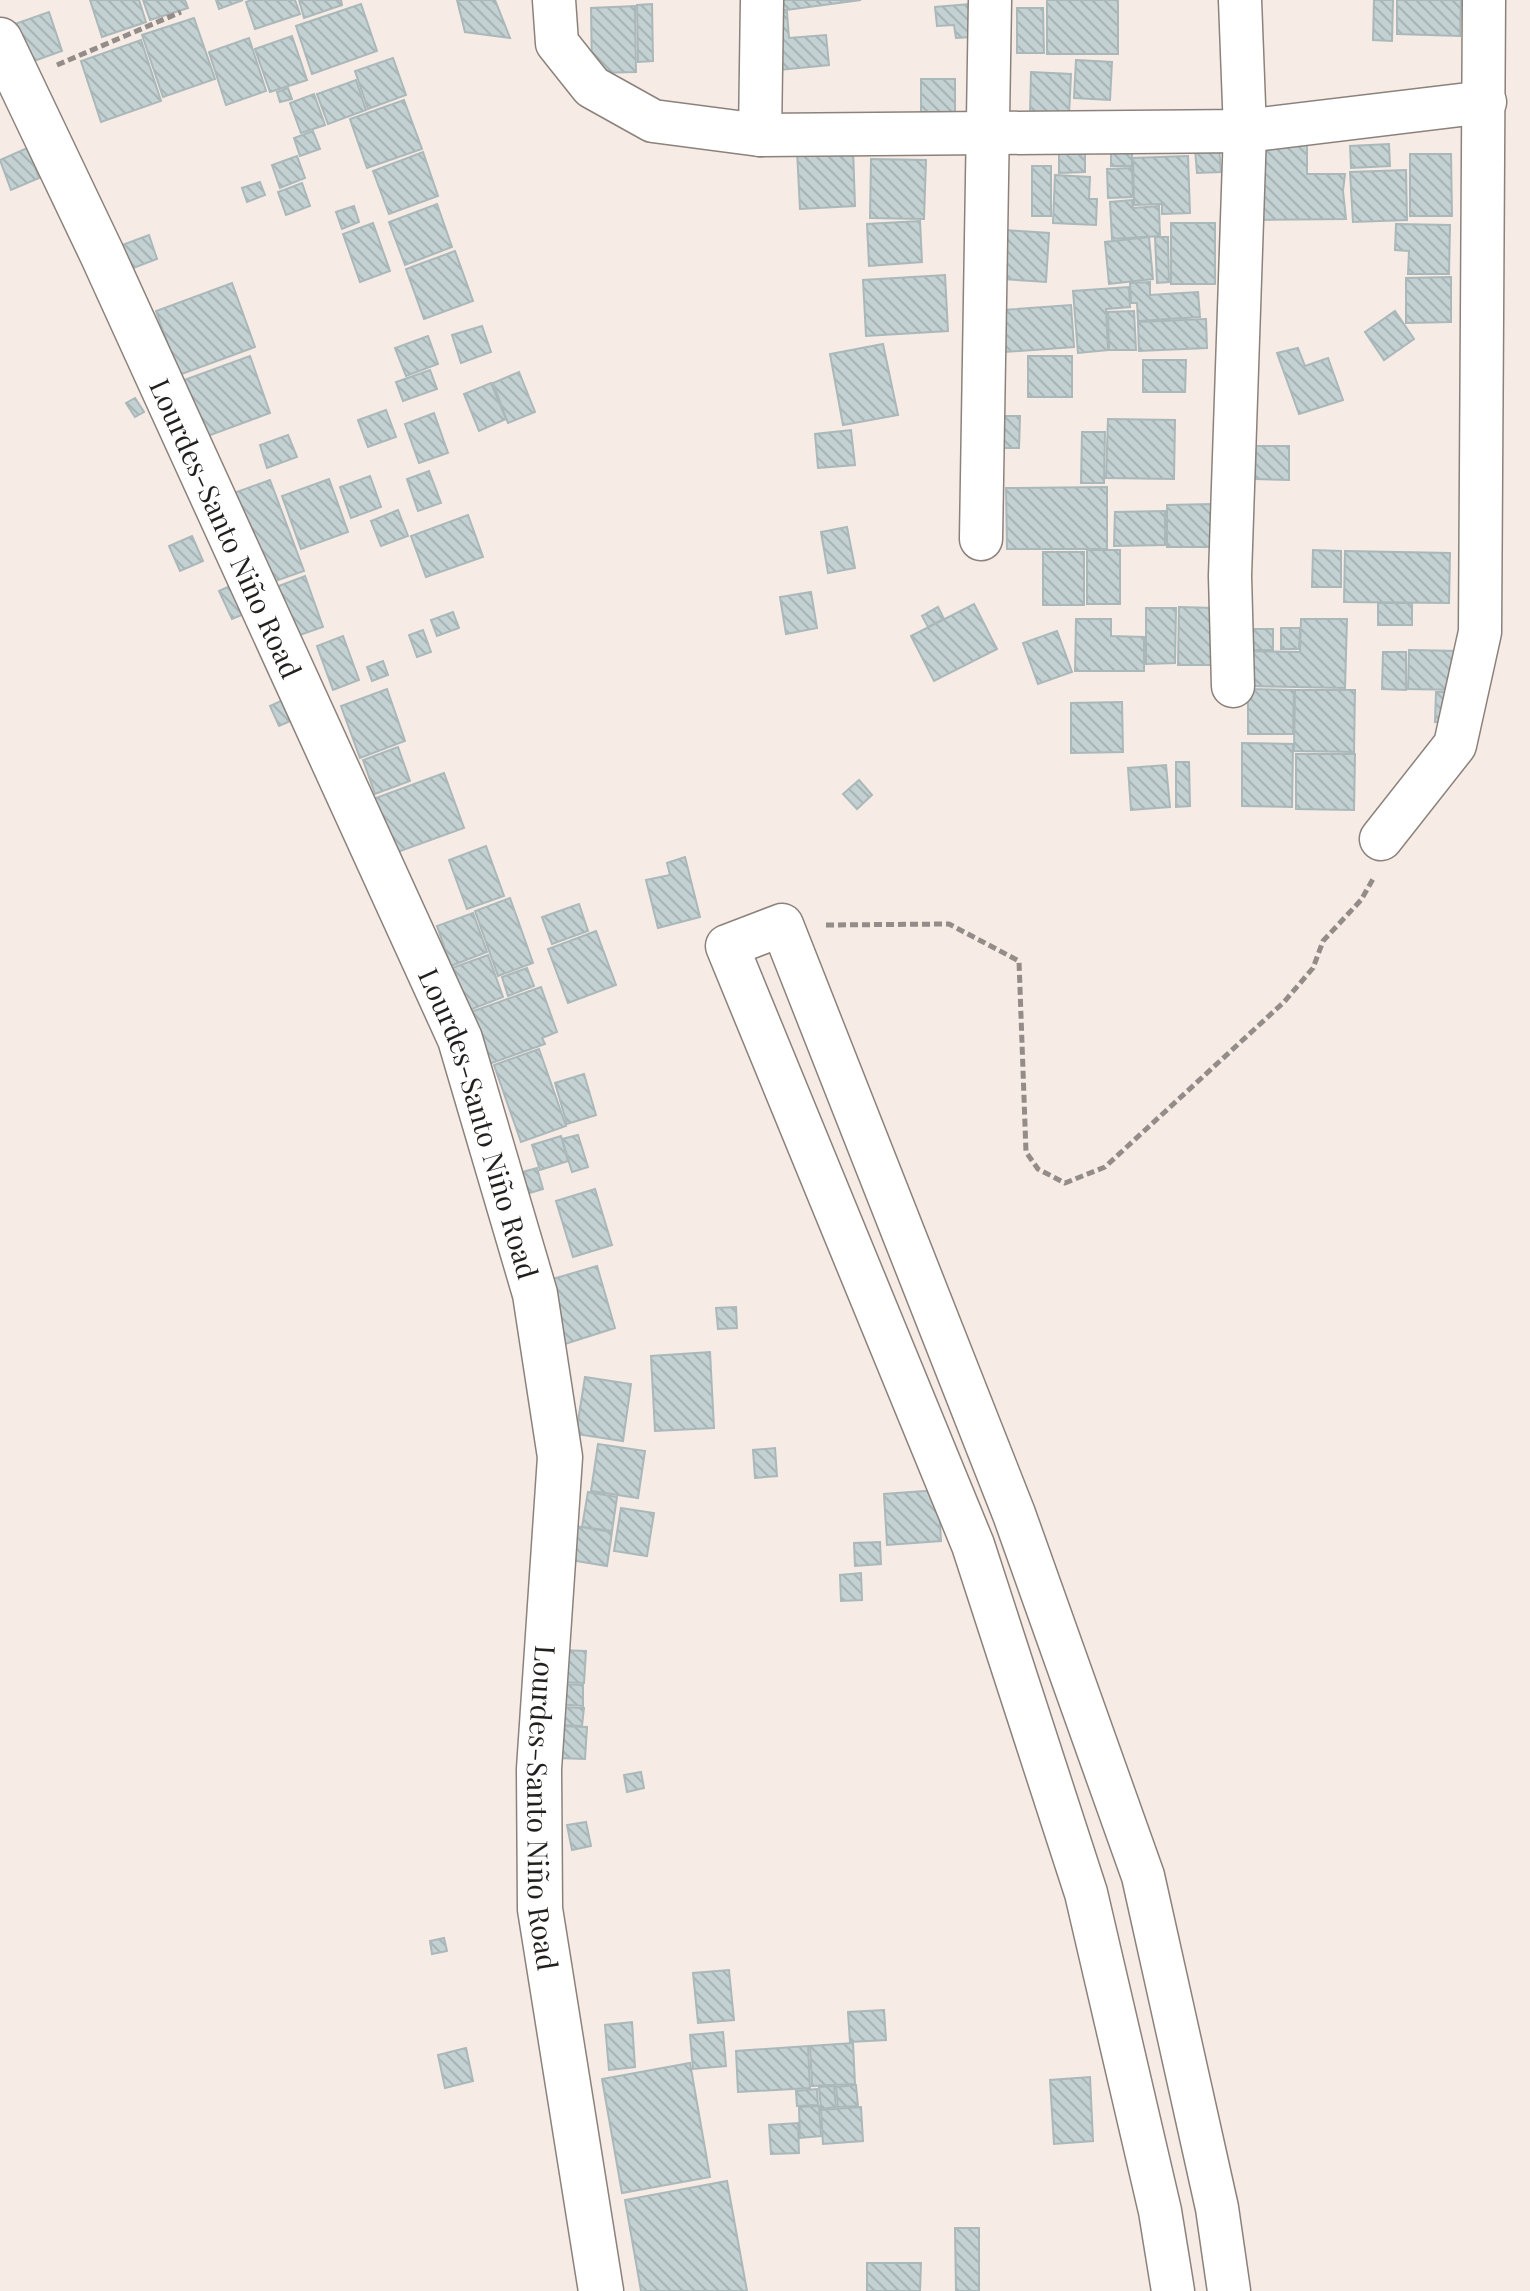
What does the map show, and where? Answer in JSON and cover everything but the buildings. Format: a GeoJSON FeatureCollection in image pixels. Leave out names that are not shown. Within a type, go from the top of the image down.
{"type":"FeatureCollection","features":[{"type":"Feature","properties":{"kind":"main road","name":"Lourdes-Santo Niño Road"},"geometry":{"type":"LineString","coordinates":[[0,40],[460,1039],[535,1294],[560,1457],[539,1769],[540,1909],[601,2291]]}},
{"type":"Feature","properties":{"kind":"street"},"geometry":{"type":"LineString","coordinates":[[554,0],[557,43],[592,87],[653,121],[760,135],[1245,131],[1485,102]]}},
{"type":"Feature","properties":{"kind":"street"},"geometry":{"type":"LineString","coordinates":[[760,135],[762,0]]}},
{"type":"Feature","properties":{"kind":"street"},"geometry":{"type":"LineString","coordinates":[[981,539],[990,0]]}},
{"type":"Feature","properties":{"kind":"street"},"geometry":{"type":"LineString","coordinates":[[1233,686],[1230,576],[1245,131],[1240,0]]}},
{"type":"Feature","properties":{"kind":"street"},"geometry":{"type":"LineString","coordinates":[[1381,839],[1455,745],[1480,632],[1484,0]]}},
{"type":"Feature","properties":{"kind":"street"},"geometry":{"type":"LineString","coordinates":[[1173,2291],[1160,2211],[1086,1893],[973,1545],[727,946],[782,925],[1014,1514],[1143,1876],[1217,2208],[1229,2291]]}},
{"type":"Feature","properties":{"kind":"path"},"geometry":{"type":"LineString","coordinates":[[20,80],[181,12]]}},
{"type":"Feature","properties":{"kind":"path"},"geometry":{"type":"LineString","coordinates":[[782,925],[949,924],[1019,961],[1026,1152],[1038,1169],[1065,1183],[1105,1167],[1284,1002],[1313,968],[1323,941],[1361,900],[1376,873],[1381,839]]}}]}
